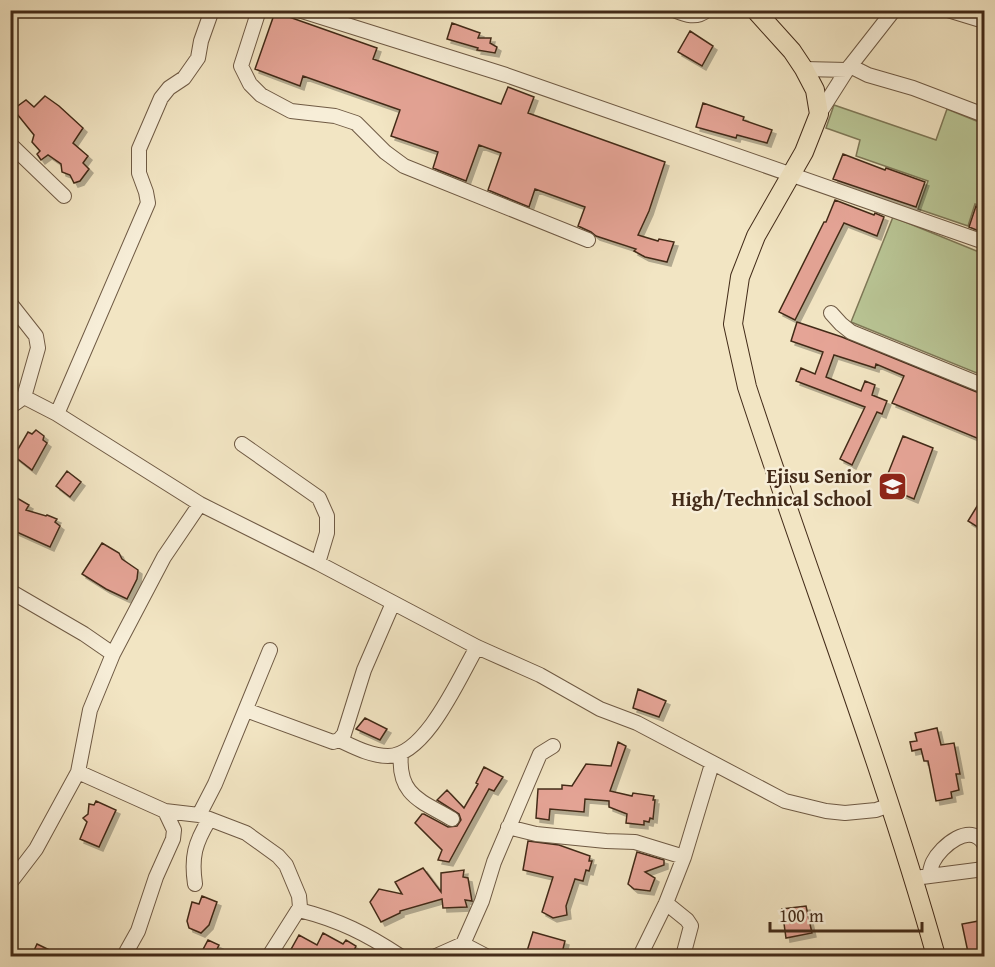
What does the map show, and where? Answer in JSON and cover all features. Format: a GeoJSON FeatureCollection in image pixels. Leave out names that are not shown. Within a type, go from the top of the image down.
{"type":"FeatureCollection","features":[{"type":"Feature","properties":{"kind":"main road"},"geometry":{"type":"LineString","coordinates":[[754,10],[792,51],[804,69],[815,90],[819,114],[804,152],[756,236],[740,277],[733,324],[753,408],[890,805],[922,877],[936,957]]}},
{"type":"Feature","properties":{"kind":"street"},"geometry":{"type":"LineString","coordinates":[[57,414],[148,204],[139,172],[139,149],[161,98],[169,88],[184,78],[198,58],[201,41],[212,10]]}},
{"type":"Feature","properties":{"kind":"street"},"geometry":{"type":"LineString","coordinates":[[259,10],[242,66],[250,84],[261,95],[291,111],[335,116],[356,123],[385,152],[404,166],[588,240]]}},
{"type":"Feature","properties":{"kind":"street"},"geometry":{"type":"LineString","coordinates":[[299,10],[506,75],[792,173],[984,242]]}},
{"type":"Feature","properties":{"kind":"street"},"geometry":{"type":"LineString","coordinates":[[674,10],[689,16],[700,15],[707,10]]}},
{"type":"Feature","properties":{"kind":"street"},"geometry":{"type":"LineString","coordinates":[[819,114],[849,68],[894,10]]}},
{"type":"Feature","properties":{"kind":"street"},"geometry":{"type":"LineString","coordinates":[[948,10],[984,21]]}},
{"type":"Feature","properties":{"kind":"street"},"geometry":{"type":"LineString","coordinates":[[804,69],[849,68],[913,88],[984,116]]}},
{"type":"Feature","properties":{"kind":"street"},"geometry":{"type":"LineString","coordinates":[[10,144],[64,196]]}},
{"type":"Feature","properties":{"kind":"street"},"geometry":{"type":"LineString","coordinates":[[10,303],[38,340],[38,348],[24,397],[10,406]]}},
{"type":"Feature","properties":{"kind":"street"},"geometry":{"type":"LineString","coordinates":[[831,313],[851,332],[984,386]]}},
{"type":"Feature","properties":{"kind":"street"},"geometry":{"type":"LineString","coordinates":[[24,397],[57,414],[200,504],[477,647],[540,675],[600,709],[637,723],[784,801],[826,811],[862,812],[890,805]]}},
{"type":"Feature","properties":{"kind":"street"},"geometry":{"type":"LineString","coordinates":[[242,444],[319,498],[327,516],[327,533],[318,563]]}},
{"type":"Feature","properties":{"kind":"street"},"geometry":{"type":"LineString","coordinates":[[10,883],[36,849],[78,772],[83,736],[90,710],[113,654],[164,557],[200,504]]}},
{"type":"Feature","properties":{"kind":"street"},"geometry":{"type":"LineString","coordinates":[[10,591],[84,634],[113,654]]}},
{"type":"Feature","properties":{"kind":"street"},"geometry":{"type":"LineString","coordinates":[[246,710],[333,742],[339,740],[344,734],[364,670],[393,603]]}},
{"type":"Feature","properties":{"kind":"street"},"geometry":{"type":"LineString","coordinates":[[339,740],[369,753],[388,756],[401,753],[429,731],[477,647]]}},
{"type":"Feature","properties":{"kind":"street"},"geometry":{"type":"LineString","coordinates":[[195,884],[194,853],[197,838],[215,784],[270,650]]}},
{"type":"Feature","properties":{"kind":"street"},"geometry":{"type":"LineString","coordinates":[[436,957],[463,944],[482,901],[508,827],[540,754],[553,746]]}},
{"type":"Feature","properties":{"kind":"street"},"geometry":{"type":"LineString","coordinates":[[401,753],[406,789],[412,796],[453,819]]}},
{"type":"Feature","properties":{"kind":"street"},"geometry":{"type":"LineString","coordinates":[[640,957],[666,903],[684,857],[712,764]]}},
{"type":"Feature","properties":{"kind":"street"},"geometry":{"type":"LineString","coordinates":[[78,772],[165,811],[204,817],[246,832],[278,856],[286,865],[299,896],[299,910],[269,957]]}},
{"type":"Feature","properties":{"kind":"street"},"geometry":{"type":"LineString","coordinates":[[124,957],[138,931],[156,877],[173,839],[174,830],[165,811]]}},
{"type":"Feature","properties":{"kind":"street"},"geometry":{"type":"LineString","coordinates":[[508,827],[536,834],[635,842],[684,857]]}},
{"type":"Feature","properties":{"kind":"street"},"geometry":{"type":"LineString","coordinates":[[922,877],[948,843],[968,834],[976,835],[984,844]]}},
{"type":"Feature","properties":{"kind":"street"},"geometry":{"type":"LineString","coordinates":[[922,877],[984,869]]}},
{"type":"Feature","properties":{"kind":"street"},"geometry":{"type":"LineString","coordinates":[[666,903],[691,926],[683,957]]}},
{"type":"Feature","properties":{"kind":"street"},"geometry":{"type":"LineString","coordinates":[[299,910],[347,925],[376,940],[400,957]]}},
{"type":"Feature","properties":{"kind":"street"},"geometry":{"type":"LineString","coordinates":[[463,944],[486,957]]}},
{"type":"Feature","properties":{"kind":"green space"},"geometry":{"type":"Polygon","coordinates":[[[834,105],[936,140],[947,109],[984,124],[984,207],[975,204],[968,226],[918,209],[928,181],[856,156],[860,140],[826,128],[834,105]]]}},
{"type":"Feature","properties":{"kind":"green space"},"geometry":{"type":"Polygon","coordinates":[[[893,217],[984,254],[984,376],[851,322],[893,217]]]}},
{"type":"Feature","properties":{"kind":"building"},"geometry":{"type":"Polygon","coordinates":[[[275,12],[377,48],[373,59],[501,104],[508,87],[534,97],[528,113],[665,162],[649,211],[638,235],[658,241],[659,239],[674,242],[667,262],[645,257],[634,251],[636,249],[596,236],[578,226],[585,207],[535,189],[529,207],[488,190],[501,153],[479,145],[466,181],[433,168],[438,152],[391,136],[400,110],[303,76],[300,86],[255,69],[275,12]]]}},
{"type":"Feature","properties":{"kind":"building"},"geometry":{"type":"Polygon","coordinates":[[[452,23],[480,33],[478,38],[491,38],[490,43],[497,47],[495,53],[477,50],[478,48],[447,39],[452,23]]]}},
{"type":"Feature","properties":{"kind":"building"},"geometry":{"type":"Polygon","coordinates":[[[690,31],[713,46],[702,66],[678,52],[690,31]]]}},
{"type":"Feature","properties":{"kind":"building"},"geometry":{"type":"Polygon","coordinates":[[[45,96],[83,128],[73,143],[88,156],[83,163],[89,169],[80,181],[74,183],[70,175],[62,172],[61,164],[48,155],[41,160],[37,154],[40,151],[32,142],[34,135],[17,114],[15,108],[26,100],[34,107],[45,96]]]}},
{"type":"Feature","properties":{"kind":"building"},"geometry":{"type":"Polygon","coordinates":[[[703,103],[744,117],[743,120],[772,130],[767,143],[737,135],[736,138],[696,127],[703,103]]]}},
{"type":"Feature","properties":{"kind":"building"},"geometry":{"type":"Polygon","coordinates":[[[843,154],[925,182],[916,207],[833,179],[843,154]]]}},
{"type":"Feature","properties":{"kind":"building"},"geometry":{"type":"Polygon","coordinates":[[[835,200],[884,217],[877,236],[844,223],[795,320],[779,312],[835,200]]]}},
{"type":"Feature","properties":{"kind":"building"},"geometry":{"type":"Polygon","coordinates":[[[976,206],[984,209],[984,233],[969,227],[976,206]]]}},
{"type":"Feature","properties":{"kind":"building"},"geometry":{"type":"Polygon","coordinates":[[[797,322],[842,337],[984,395],[984,441],[892,403],[904,376],[876,364],[875,368],[834,355],[826,377],[861,391],[865,381],[875,385],[872,395],[887,401],[882,414],[877,412],[852,465],[840,459],[865,407],[796,381],[801,368],[815,374],[823,352],[791,341],[797,322]]]}},
{"type":"Feature","properties":{"kind":"building"},"geometry":{"type":"Polygon","coordinates":[[[36,430],[44,436],[43,440],[47,443],[32,470],[14,456],[28,432],[32,434],[36,430]]]}},
{"type":"Feature","properties":{"kind":"building"},"geometry":{"type":"Polygon","coordinates":[[[903,436],[933,448],[914,499],[883,486],[903,436]]]}},
{"type":"Feature","properties":{"kind":"building"},"geometry":{"type":"Polygon","coordinates":[[[67,471],[81,482],[70,497],[56,486],[67,471]]]}},
{"type":"Feature","properties":{"kind":"building"},"geometry":{"type":"Polygon","coordinates":[[[10,494],[29,505],[26,510],[57,519],[55,522],[60,526],[50,547],[10,529],[10,494]]]}},
{"type":"Feature","properties":{"kind":"building"},"geometry":{"type":"Polygon","coordinates":[[[979,503],[984,506],[984,531],[968,521],[979,503]]]}},
{"type":"Feature","properties":{"kind":"building"},"geometry":{"type":"Polygon","coordinates":[[[102,543],[119,553],[122,559],[138,570],[137,579],[127,599],[82,574],[102,543]]]}},
{"type":"Feature","properties":{"kind":"building"},"geometry":{"type":"Polygon","coordinates":[[[638,689],[666,701],[659,717],[633,708],[638,689]]]}},
{"type":"Feature","properties":{"kind":"building"},"geometry":{"type":"Polygon","coordinates":[[[365,718],[387,729],[380,740],[356,729],[365,718]]]}},
{"type":"Feature","properties":{"kind":"building"},"geometry":{"type":"Polygon","coordinates":[[[937,728],[941,745],[954,743],[960,774],[956,774],[959,790],[951,792],[952,798],[936,801],[928,761],[924,761],[921,749],[912,751],[910,742],[917,741],[915,733],[937,728]]]}},
{"type":"Feature","properties":{"kind":"building"},"geometry":{"type":"Polygon","coordinates":[[[618,742],[626,746],[610,791],[632,796],[633,793],[654,796],[653,819],[650,818],[649,822],[644,821],[644,825],[626,823],[627,814],[609,807],[609,801],[585,799],[584,812],[550,809],[549,820],[536,818],[538,789],[562,789],[562,785],[572,786],[586,764],[611,766],[618,742]]]}},
{"type":"Feature","properties":{"kind":"building"},"geometry":{"type":"Polygon","coordinates":[[[484,767],[503,777],[494,791],[489,789],[449,862],[438,860],[442,850],[415,823],[424,814],[448,827],[457,826],[461,820],[459,814],[437,800],[447,790],[464,808],[478,784],[476,783],[484,767]]]}},
{"type":"Feature","properties":{"kind":"building"},"geometry":{"type":"Polygon","coordinates":[[[96,801],[116,810],[99,847],[80,839],[87,822],[83,818],[88,814],[89,804],[94,805],[96,801]]]}},
{"type":"Feature","properties":{"kind":"building"},"geometry":{"type":"Polygon","coordinates":[[[528,841],[559,845],[590,856],[589,861],[592,861],[583,881],[575,879],[566,906],[567,915],[553,918],[542,912],[553,877],[523,870],[528,841]]]}},
{"type":"Feature","properties":{"kind":"building"},"geometry":{"type":"Polygon","coordinates":[[[637,852],[664,860],[664,865],[645,872],[655,878],[650,891],[634,889],[628,884],[637,852]]]}},
{"type":"Feature","properties":{"kind":"building"},"geometry":{"type":"Polygon","coordinates":[[[423,868],[441,892],[441,873],[464,870],[463,877],[468,878],[472,901],[465,900],[467,907],[443,908],[442,899],[400,911],[381,922],[370,902],[379,889],[402,894],[395,882],[423,868]]]}},
{"type":"Feature","properties":{"kind":"building"},"geometry":{"type":"Polygon","coordinates":[[[202,896],[217,902],[209,925],[201,933],[189,928],[187,921],[192,902],[199,904],[202,896]]]}},
{"type":"Feature","properties":{"kind":"building"},"geometry":{"type":"Polygon","coordinates":[[[806,906],[812,933],[786,938],[782,909],[806,906]]]}},
{"type":"Feature","properties":{"kind":"building"},"geometry":{"type":"Polygon","coordinates":[[[984,920],[984,957],[969,957],[962,924],[984,920]]]}},
{"type":"Feature","properties":{"kind":"building"},"geometry":{"type":"Polygon","coordinates":[[[533,932],[565,941],[561,957],[541,957],[527,951],[533,932]]]}},
{"type":"Feature","properties":{"kind":"building"},"geometry":{"type":"Polygon","coordinates":[[[323,933],[343,944],[346,940],[356,946],[351,957],[290,957],[289,953],[299,935],[317,945],[323,933]]]}},
{"type":"Feature","properties":{"kind":"building"},"geometry":{"type":"Polygon","coordinates":[[[208,940],[219,945],[213,957],[199,957],[208,940]]]}},
{"type":"Feature","properties":{"kind":"building"},"geometry":{"type":"Polygon","coordinates":[[[37,944],[64,957],[31,957],[37,944]]]}},
{"type":"Feature","properties":{"kind":"place","name":"Ejisu Senior High/Technical School"},"geometry":{"type":"Point","coordinates":[893,487]}}]}
